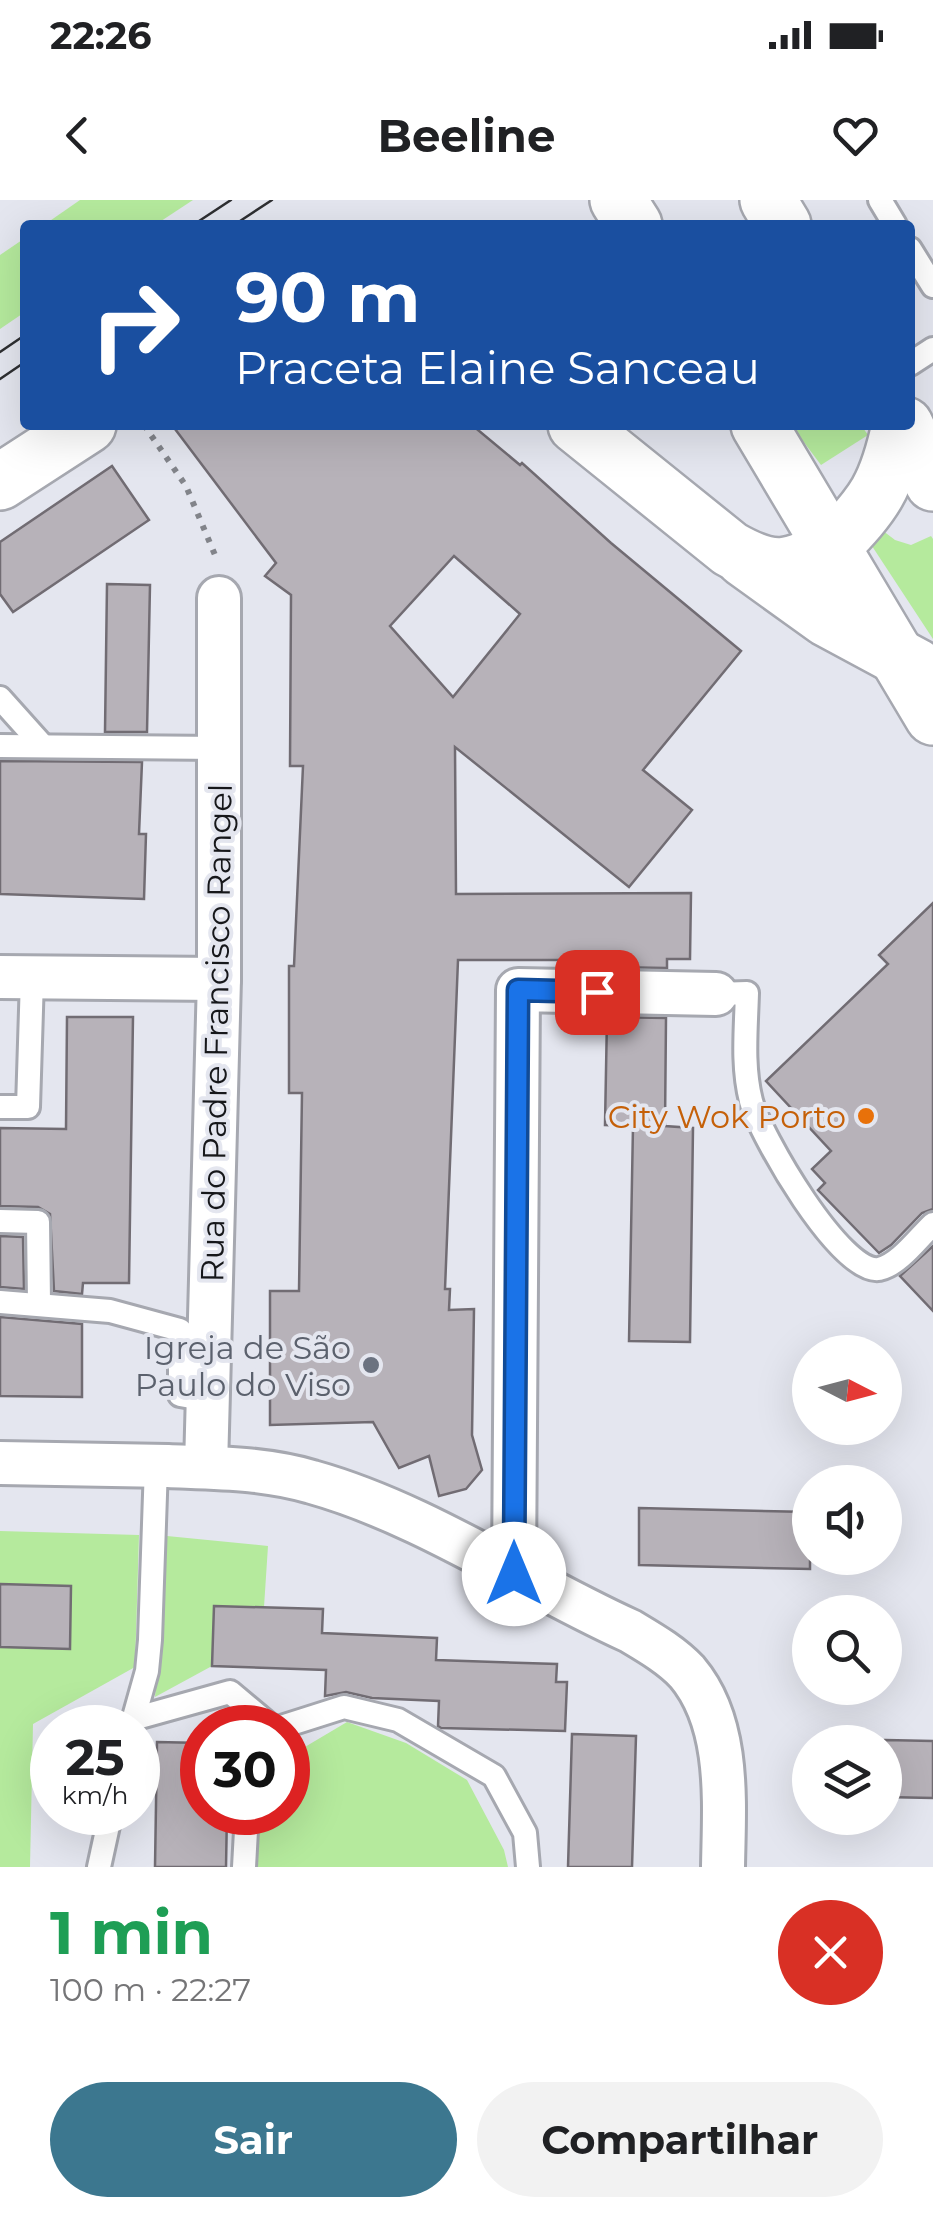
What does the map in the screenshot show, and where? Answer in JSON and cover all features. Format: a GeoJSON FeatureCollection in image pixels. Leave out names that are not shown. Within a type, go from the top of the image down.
{"type":"FeatureCollection","features":[{"type":"Feature","properties":{"kind":"main road"},"geometry":{"type":"LineString","coordinates":[[0,482],[80,430]]}},
{"type":"Feature","properties":{"kind":"main road"},"geometry":{"type":"LineString","coordinates":[[582,430],[730,548],[826,618],[916,667]]}},
{"type":"Feature","properties":{"kind":"main road"},"geometry":{"type":"LineString","coordinates":[[762,430],[832,547],[916,667],[933,716]]}},
{"type":"Feature","properties":{"kind":"main road"},"geometry":{"type":"LineString","coordinates":[[730,548],[755,563],[795,566],[832,547],[874,503],[901,430]]}},
{"type":"Feature","properties":{"kind":"main road"},"geometry":{"type":"LineString","coordinates":[[905,430],[933,483]]}},
{"type":"Feature","properties":{"kind":"street","name":"Rua do Padre Francisco Rangel"},"geometry":{"type":"LineString","coordinates":[[206,1467],[219,978],[218,598]]}},
{"type":"Feature","properties":{"kind":"street"},"geometry":{"type":"LineString","coordinates":[[16,977],[219,978]]}},
{"type":"Feature","properties":{"kind":"street"},"geometry":{"type":"LineString","coordinates":[[514,1574],[518,990],[716,994]]}},
{"type":"Feature","properties":{"kind":"street"},"geometry":{"type":"LineString","coordinates":[[0,1463],[206,1467],[311,1481],[365,1500],[630,1631],[659,1648],[687,1673],[712,1714],[722,1763],[722,1867]]}},
{"type":"Feature","properties":{"kind":"lane"},"geometry":{"type":"LineString","coordinates":[[915,257],[933,286]]}},
{"type":"Feature","properties":{"kind":"lane"},"geometry":{"type":"LineString","coordinates":[[0,698],[43,746]]}},
{"type":"Feature","properties":{"kind":"lane"},"geometry":{"type":"LineString","coordinates":[[0,746],[221,748]]}},
{"type":"Feature","properties":{"kind":"lane"},"geometry":{"type":"LineString","coordinates":[[0,1107],[28,1107],[16,977]]}},
{"type":"Feature","properties":{"kind":"lane"},"geometry":{"type":"LineString","coordinates":[[716,994],[747,993],[746,1074],[752,1107],[795,1190],[852,1258],[878,1270],[891,1264],[933,1224]]}},
{"type":"Feature","properties":{"kind":"lane"},"geometry":{"type":"LineString","coordinates":[[0,1222],[38,1222],[38,1302]]}},
{"type":"Feature","properties":{"kind":"lane"},"geometry":{"type":"LineString","coordinates":[[0,1302],[110,1310],[180,1330],[180,1395],[208,1400]]}},
{"type":"Feature","properties":{"kind":"lane"},"geometry":{"type":"LineString","coordinates":[[137,1705],[147,1671],[150,1640],[156,1466]]}},
{"type":"Feature","properties":{"kind":"lane"},"geometry":{"type":"LineString","coordinates":[[189,1705],[230,1692],[247,1705]]}},
{"type":"Feature","properties":{"kind":"lane"},"geometry":{"type":"LineString","coordinates":[[310,1718],[344,1707],[398,1720],[494,1776],[524,1833],[528,1867]]}},
{"type":"Feature","properties":{"kind":"lane"},"geometry":{"type":"LineString","coordinates":[[99,1867],[106,1835]]}},
{"type":"Feature","properties":{"kind":"lane"},"geometry":{"type":"LineString","coordinates":[[244,1867],[246,1835]]}},
{"type":"Feature","properties":{"kind":"path"},"geometry":{"type":"LineString","coordinates":[[147,430],[186,486],[201,517],[216,555],[218,598]]}},
{"type":"Feature","properties":{"kind":"green space"},"geometry":{"type":"Polygon","coordinates":[[[80,200],[193,200],[163,220],[51,220],[80,200]]]}},
{"type":"Feature","properties":{"kind":"green space"},"geometry":{"type":"Polygon","coordinates":[[[20,241],[20,315],[0,329],[0,255],[20,241]]]}},
{"type":"Feature","properties":{"kind":"green space"},"geometry":{"type":"Polygon","coordinates":[[[795,430],[864,430],[868,435],[821,465],[795,430]]]}},
{"type":"Feature","properties":{"kind":"green space"},"geometry":{"type":"Polygon","coordinates":[[[878,527],[895,540],[911,545],[931,536],[933,539],[933,639],[870,543],[878,527]]]}},
{"type":"Feature","properties":{"kind":"green space"},"geometry":{"type":"Polygon","coordinates":[[[0,1531],[139,1535],[135,1667],[67,1705],[30,1705],[30,1867],[0,1867],[0,1647],[70,1648],[71,1586],[0,1584],[0,1531]]]}},
{"type":"Feature","properties":{"kind":"green space"},"geometry":{"type":"Polygon","coordinates":[[[167,1536],[268,1546],[264,1607],[214,1606],[212,1666],[155,1697],[167,1536]]]}},
{"type":"Feature","properties":{"kind":"green space"},"geometry":{"type":"Polygon","coordinates":[[[347,1722],[406,1743],[467,1780],[504,1850],[508,1867],[256,1867],[258,1835],[310,1835],[310,1744],[347,1722]]]}},
{"type":"Feature","properties":{"kind":"building"},"geometry":{"type":"Polygon","coordinates":[[[176,430],[478,430],[522,463],[741,651],[643,770],[692,810],[629,887],[455,747],[456,894],[691,893],[690,959],[667,959],[667,968],[608,967],[608,960],[458,960],[445,1289],[450,1289],[449,1310],[474,1309],[472,1435],[482,1470],[466,1489],[439,1496],[429,1456],[399,1468],[373,1422],[270,1425],[270,1291],[299,1291],[302,1093],[289,1093],[289,966],[294,966],[303,766],[290,766],[291,595],[265,576],[276,563],[176,430]],[[454,556],[390,626],[453,697],[520,614],[454,556]]]}},
{"type":"Feature","properties":{"kind":"building"},"geometry":{"type":"Polygon","coordinates":[[[112,466],[149,520],[13,612],[0,594],[0,542],[112,466]]]}},
{"type":"Feature","properties":{"kind":"building"},"geometry":{"type":"Polygon","coordinates":[[[107,584],[150,585],[147,732],[105,732],[107,584]]]}},
{"type":"Feature","properties":{"kind":"building"},"geometry":{"type":"Polygon","coordinates":[[[0,761],[142,762],[139,834],[146,834],[144,899],[0,894],[0,761]]]}},
{"type":"Feature","properties":{"kind":"building","name":"City Wok Porto"},"geometry":{"type":"Polygon","coordinates":[[[933,903],[933,1209],[922,1213],[879,1253],[818,1190],[825,1183],[812,1169],[831,1151],[766,1081],[888,964],[879,955],[933,903]]]}},
{"type":"Feature","properties":{"kind":"building"},"geometry":{"type":"Polygon","coordinates":[[[67,1017],[133,1017],[129,1283],[83,1283],[82,1294],[54,1291],[50,1214],[38,1207],[0,1206],[0,1128],[66,1129],[67,1017]]]}},
{"type":"Feature","properties":{"kind":"building"},"geometry":{"type":"Polygon","coordinates":[[[607,1017],[666,1018],[665,1126],[693,1128],[690,1342],[629,1341],[633,1126],[605,1125],[607,1017]]]}},
{"type":"Feature","properties":{"kind":"building"},"geometry":{"type":"Polygon","coordinates":[[[0,1236],[23,1237],[24,1289],[0,1287],[0,1236]]]}},
{"type":"Feature","properties":{"kind":"building"},"geometry":{"type":"Polygon","coordinates":[[[933,1246],[933,1311],[900,1276],[933,1246]]]}},
{"type":"Feature","properties":{"kind":"building"},"geometry":{"type":"Polygon","coordinates":[[[0,1317],[82,1324],[82,1397],[0,1396],[0,1317]]]}},
{"type":"Feature","properties":{"kind":"building"},"geometry":{"type":"Polygon","coordinates":[[[639,1508],[792,1512],[792,1569],[639,1565],[639,1508]]]}},
{"type":"Feature","properties":{"kind":"building"},"geometry":{"type":"Polygon","coordinates":[[[0,1584],[71,1586],[70,1649],[0,1647],[0,1584]]]}},
{"type":"Feature","properties":{"kind":"building"},"geometry":{"type":"Polygon","coordinates":[[[214,1606],[323,1609],[322,1633],[437,1638],[436,1660],[557,1664],[556,1682],[567,1682],[565,1731],[441,1728],[439,1701],[372,1698],[346,1692],[325,1696],[326,1670],[212,1666],[214,1606]]]}},
{"type":"Feature","properties":{"kind":"building"},"geometry":{"type":"Polygon","coordinates":[[[572,1734],[636,1736],[632,1867],[568,1867],[572,1734]]]}},
{"type":"Feature","properties":{"kind":"building"},"geometry":{"type":"Polygon","coordinates":[[[902,1740],[933,1741],[933,1798],[902,1797],[902,1740]]]}},
{"type":"Feature","properties":{"kind":"building"},"geometry":{"type":"Polygon","coordinates":[[[160,1742],[180,1743],[180,1835],[227,1835],[226,1867],[155,1867],[156,1835],[160,1835],[160,1742]]]}},
{"type":"Feature","properties":{"kind":"tram line"},"geometry":{"type":"LineString","coordinates":[[201,220],[231,200]]}},
{"type":"Feature","properties":{"kind":"tram line"},"geometry":{"type":"LineString","coordinates":[[242,220],[272,200]]}},
{"type":"Feature","properties":{"kind":"tram line"},"geometry":{"type":"LineString","coordinates":[[0,352],[20,338]]}},
{"type":"Feature","properties":{"kind":"tram line"},"geometry":{"type":"LineString","coordinates":[[0,379],[20,365]]}},
{"type":"Feature","properties":{"kind":"place","name":"City Wok Porto"},"geometry":{"type":"Point","coordinates":[866,1116]}},
{"type":"Feature","properties":{"kind":"place","name":"Igreja de São Paulo do Viso"},"geometry":{"type":"Point","coordinates":[371,1365]}},
{"type":"Feature","properties":{"kind":"route"},"geometry":{"type":"LineString","coordinates":[[514,1574],[518,990],[597,992]]}}]}
